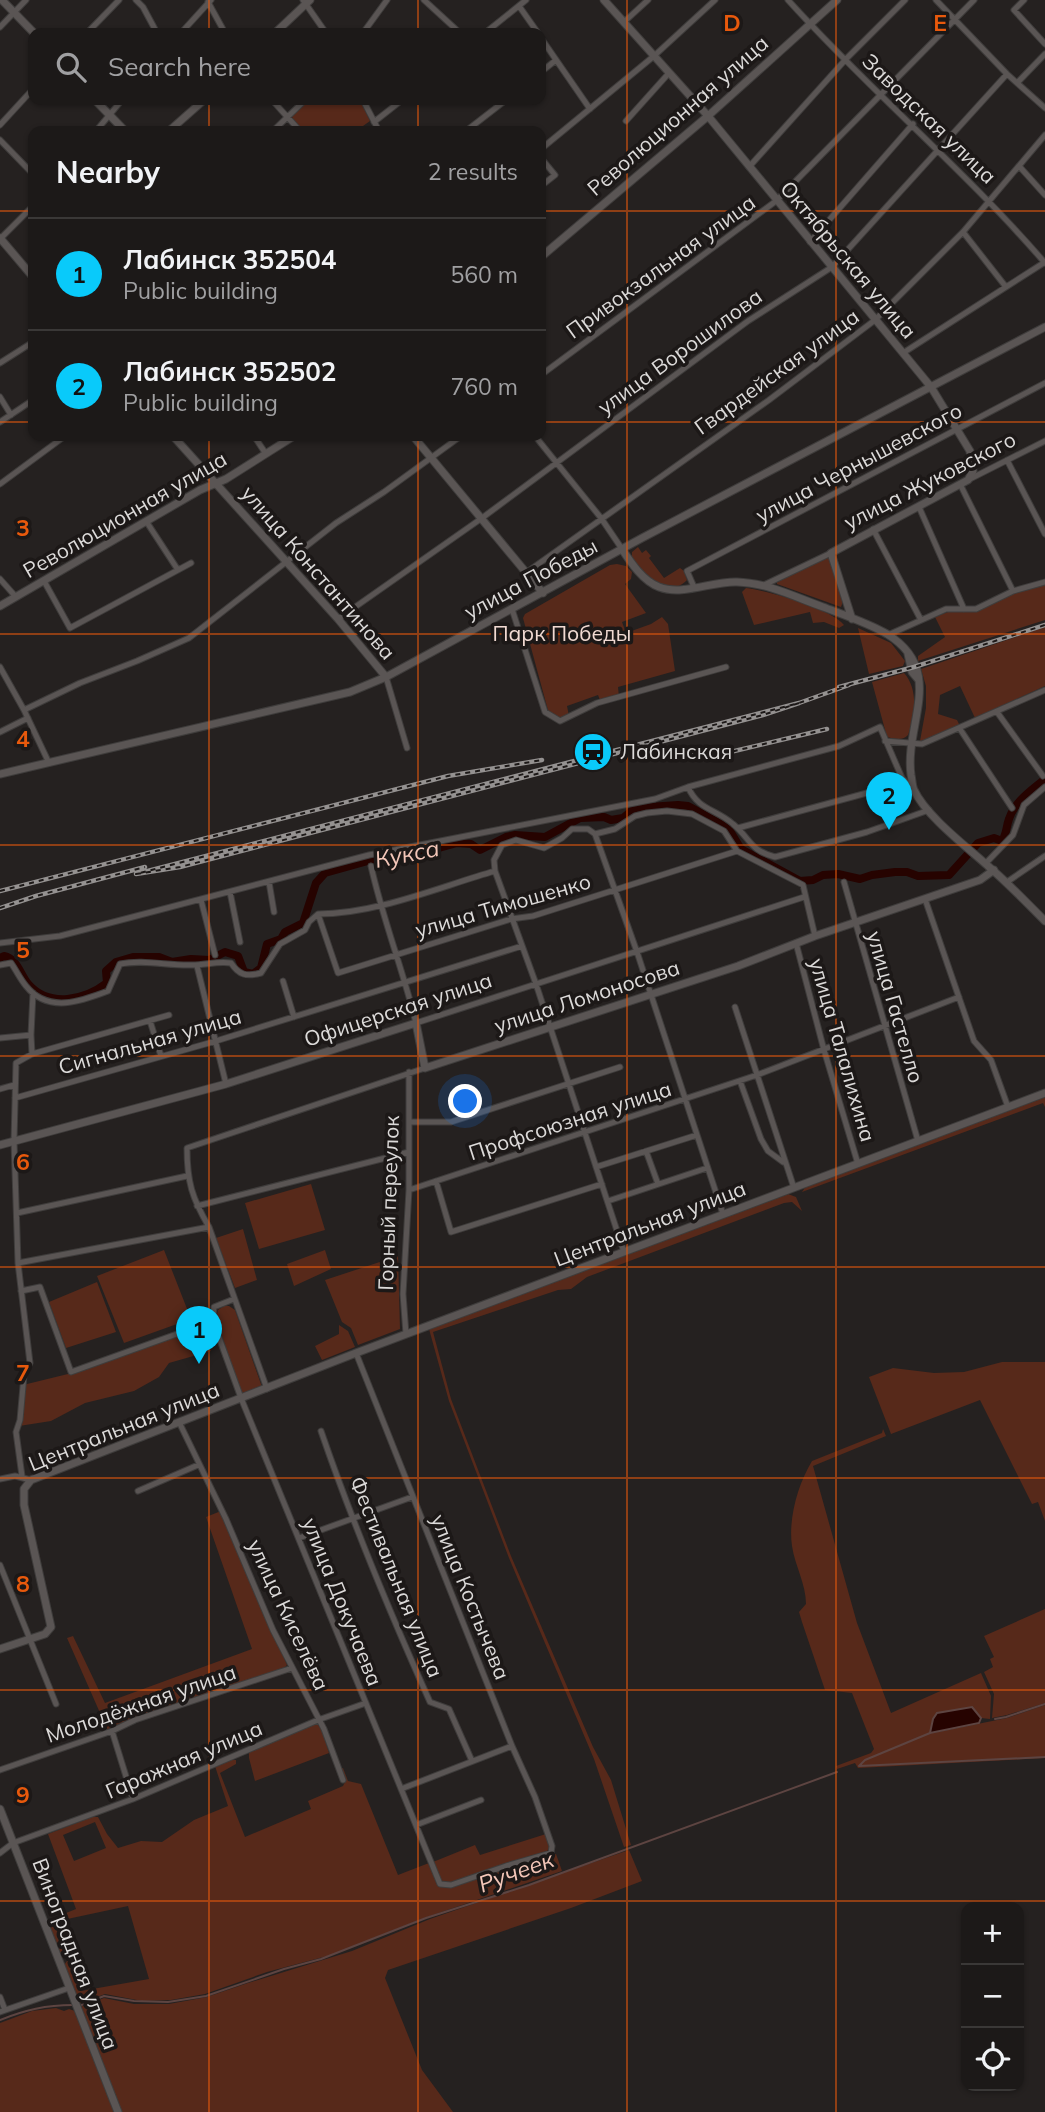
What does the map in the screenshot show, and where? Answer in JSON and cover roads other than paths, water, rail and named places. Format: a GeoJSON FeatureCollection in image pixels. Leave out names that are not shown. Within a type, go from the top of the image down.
{"type":"FeatureCollection","features":[{"type":"Feature","properties":{"kind":"street"},"geometry":{"type":"LineString","coordinates":[[2,0],[29,28]]}},
{"type":"Feature","properties":{"kind":"street"},"geometry":{"type":"LineString","coordinates":[[0,27],[26,0]]}},
{"type":"Feature","properties":{"kind":"street"},"geometry":{"type":"LineString","coordinates":[[92,28],[120,0]]}},
{"type":"Feature","properties":{"kind":"street"},"geometry":{"type":"LineString","coordinates":[[136,0],[154,28]]}},
{"type":"Feature","properties":{"kind":"street"},"geometry":{"type":"LineString","coordinates":[[367,28],[387,0]]}},
{"type":"Feature","properties":{"kind":"street"},"geometry":{"type":"LineString","coordinates":[[424,0],[455,28]]}},
{"type":"Feature","properties":{"kind":"street"},"geometry":{"type":"LineString","coordinates":[[491,28],[526,0]]}},
{"type":"Feature","properties":{"kind":"street","name":"Октябрьская улица"},"geometry":{"type":"LineString","coordinates":[[604,0],[708,117],[931,387],[970,451],[973,471],[968,481]]}},
{"type":"Feature","properties":{"kind":"street"},"geometry":{"type":"LineString","coordinates":[[624,22],[649,0]]}},
{"type":"Feature","properties":{"kind":"street"},"geometry":{"type":"LineString","coordinates":[[546,145],[654,56],[715,0]]}},
{"type":"Feature","properties":{"kind":"street","name":"Заводская улица"},"geometry":{"type":"LineString","coordinates":[[788,0],[990,200],[1045,262]]}},
{"type":"Feature","properties":{"kind":"street","name":"Революционная улица"},"geometry":{"type":"LineString","coordinates":[[546,253],[708,117],[836,0]]}},
{"type":"Feature","properties":{"kind":"street"},"geometry":{"type":"LineString","coordinates":[[749,167],[846,60],[905,0]]}},
{"type":"Feature","properties":{"kind":"street"},"geometry":{"type":"LineString","coordinates":[[936,0],[1007,74],[1045,108]]}},
{"type":"Feature","properties":{"kind":"street","name":"Привокзальная улица"},"geometry":{"type":"LineString","coordinates":[[546,371],[776,201],[974,0]]}},
{"type":"Feature","properties":{"kind":"street"},"geometry":{"type":"LineString","coordinates":[[1024,0],[1014,10],[1045,44]]}},
{"type":"Feature","properties":{"kind":"street"},"geometry":{"type":"LineString","coordinates":[[185,28],[208,1],[222,28]]}},
{"type":"Feature","properties":{"kind":"street"},"geometry":{"type":"LineString","coordinates":[[280,28],[306,1],[323,28]]}},
{"type":"Feature","properties":{"kind":"street"},"geometry":{"type":"LineString","coordinates":[[519,6],[534,28]]}},
{"type":"Feature","properties":{"kind":"street"},"geometry":{"type":"LineString","coordinates":[[546,45],[590,109]]}},
{"type":"Feature","properties":{"kind":"street"},"geometry":{"type":"LineString","coordinates":[[1018,82],[1045,54]]}},
{"type":"Feature","properties":{"kind":"street"},"geometry":{"type":"LineString","coordinates":[[546,68],[556,60]]}},
{"type":"Feature","properties":{"kind":"street"},"geometry":{"type":"LineString","coordinates":[[626,121],[670,73]]}},
{"type":"Feature","properties":{"kind":"street","name":"улица Ворошилова"},"geometry":{"type":"LineString","coordinates":[[338,619],[482,518],[748,321],[832,267],[1007,74]]}},
{"type":"Feature","properties":{"kind":"street"},"geometry":{"type":"LineString","coordinates":[[0,125],[28,94]]}},
{"type":"Feature","properties":{"kind":"street"},"geometry":{"type":"LineString","coordinates":[[100,105],[120,126]]}},
{"type":"Feature","properties":{"kind":"street"},"geometry":{"type":"LineString","coordinates":[[100,126],[118,105]]}},
{"type":"Feature","properties":{"kind":"street"},"geometry":{"type":"LineString","coordinates":[[175,126],[198,105]]}},
{"type":"Feature","properties":{"kind":"street"},"geometry":{"type":"LineString","coordinates":[[277,105],[296,126]]}},
{"type":"Feature","properties":{"kind":"street"},"geometry":{"type":"LineString","coordinates":[[278,126],[300,105]]}},
{"type":"Feature","properties":{"kind":"street"},"geometry":{"type":"LineString","coordinates":[[366,105],[376,126]]}},
{"type":"Feature","properties":{"kind":"street"},"geometry":{"type":"LineString","coordinates":[[374,122],[396,105]]}},
{"type":"Feature","properties":{"kind":"street"},"geometry":{"type":"LineString","coordinates":[[472,126],[500,105]]}},
{"type":"Feature","properties":{"kind":"street"},"geometry":{"type":"LineString","coordinates":[[810,243],[913,124]]}},
{"type":"Feature","properties":{"kind":"street","name":"Гвардейская улица"},"geometry":{"type":"LineString","coordinates":[[527,572],[769,400],[874,320],[963,232],[1045,135]]}},
{"type":"Feature","properties":{"kind":"street"},"geometry":{"type":"LineString","coordinates":[[0,140],[28,169]]}},
{"type":"Feature","properties":{"kind":"street"},"geometry":{"type":"LineString","coordinates":[[546,164],[555,175],[546,182]]}},
{"type":"Feature","properties":{"kind":"street"},"geometry":{"type":"LineString","coordinates":[[1019,166],[1045,195]]}},
{"type":"Feature","properties":{"kind":"street"},"geometry":{"type":"LineString","coordinates":[[28,211],[0,239],[28,271]]}},
{"type":"Feature","properties":{"kind":"street"},"geometry":{"type":"LineString","coordinates":[[963,232],[1006,287]]}},
{"type":"Feature","properties":{"kind":"street"},"geometry":{"type":"LineString","coordinates":[[903,353],[1045,262]]}},
{"type":"Feature","properties":{"kind":"street","name":"улица Победы"},"geometry":{"type":"LineString","coordinates":[[0,774],[351,692],[386,677],[1045,327]]}},
{"type":"Feature","properties":{"kind":"street"},"geometry":{"type":"LineString","coordinates":[[0,363],[28,345]]}},
{"type":"Feature","properties":{"kind":"street","name":"улица Чернышевского"},"geometry":{"type":"LineString","coordinates":[[694,587],[687,571],[1045,383]]}},
{"type":"Feature","properties":{"kind":"street"},"geometry":{"type":"LineString","coordinates":[[0,397],[11,415]]}},
{"type":"Feature","properties":{"kind":"street"},"geometry":{"type":"LineString","coordinates":[[0,422],[28,403]]}},
{"type":"Feature","properties":{"kind":"street"},"geometry":{"type":"LineString","coordinates":[[0,484],[58,441]]}},
{"type":"Feature","properties":{"kind":"street","name":"улица Константинова"},"geometry":{"type":"LineString","coordinates":[[178,441],[287,561],[386,677],[407,748]]}},
{"type":"Feature","properties":{"kind":"street"},"geometry":{"type":"LineString","coordinates":[[257,441],[266,454]]}},
{"type":"Feature","properties":{"kind":"street","name":"Революционная улица"},"geometry":{"type":"LineString","coordinates":[[0,606],[286,441]]}},
{"type":"Feature","properties":{"kind":"street"},"geometry":{"type":"LineString","coordinates":[[417,441],[543,593]]}},
{"type":"Feature","properties":{"kind":"street"},"geometry":{"type":"LineString","coordinates":[[24,710],[80,683],[189,638],[336,523],[454,441]]}},
{"type":"Feature","properties":{"kind":"street"},"geometry":{"type":"LineString","coordinates":[[539,441],[601,518],[631,562],[653,585],[674,590],[737,582],[764,585],[888,635],[915,661],[918,679],[920,709],[910,763],[913,789]]}},
{"type":"Feature","properties":{"kind":"street","name":"улица Жуковского"},"geometry":{"type":"LineString","coordinates":[[764,585],[1045,441]]}},
{"type":"Feature","properties":{"kind":"street"},"geometry":{"type":"LineString","coordinates":[[1007,460],[1045,534]]}},
{"type":"Feature","properties":{"kind":"street"},"geometry":{"type":"LineString","coordinates":[[961,486],[1013,591]]}},
{"type":"Feature","properties":{"kind":"street"},"geometry":{"type":"LineString","coordinates":[[919,507],[964,609]]}},
{"type":"Feature","properties":{"kind":"street"},"geometry":{"type":"LineString","coordinates":[[146,521],[178,570]]}},
{"type":"Feature","properties":{"kind":"street"},"geometry":{"type":"LineString","coordinates":[[873,529],[921,621]]}},
{"type":"Feature","properties":{"kind":"street","name":"улица Жуковского"},"geometry":{"type":"LineString","coordinates":[[831,553],[852,619]]}},
{"type":"Feature","properties":{"kind":"street"},"geometry":{"type":"LineString","coordinates":[[44,581],[70,628],[191,563]]}},
{"type":"Feature","properties":{"kind":"street"},"geometry":{"type":"LineString","coordinates":[[0,579],[16,597]]}},
{"type":"Feature","properties":{"kind":"street"},"geometry":{"type":"LineString","coordinates":[[888,635],[946,609],[976,610],[1013,591],[1045,582]]}},
{"type":"Feature","properties":{"kind":"street"},"geometry":{"type":"LineString","coordinates":[[512,609],[541,701],[548,715],[560,721],[595,704],[726,667]]}},
{"type":"Feature","properties":{"kind":"street"},"geometry":{"type":"LineString","coordinates":[[0,667],[49,762]]}},
{"type":"Feature","properties":{"kind":"street"},"geometry":{"type":"LineString","coordinates":[[885,741],[922,744],[1044,693]]}},
{"type":"Feature","properties":{"kind":"street"},"geometry":{"type":"LineString","coordinates":[[997,712],[1043,776]]}},
{"type":"Feature","properties":{"kind":"street"},"geometry":{"type":"LineString","coordinates":[[0,732],[28,718]]}},
{"type":"Feature","properties":{"kind":"street"},"geometry":{"type":"LineString","coordinates":[[0,943],[60,936],[369,857],[655,799],[688,787],[839,746],[880,727],[902,778],[929,810],[1045,921]]}},
{"type":"Feature","properties":{"kind":"street"},"geometry":{"type":"LineString","coordinates":[[960,729],[1012,808]]}},
{"type":"Feature","properties":{"kind":"street"},"geometry":{"type":"LineString","coordinates":[[738,828],[889,787],[902,778]]}},
{"type":"Feature","properties":{"kind":"street"},"geometry":{"type":"LineString","coordinates":[[688,787],[693,800],[731,821],[752,847],[762,854],[775,857],[867,832],[929,810]]}},
{"type":"Feature","properties":{"kind":"street"},"geometry":{"type":"LineString","coordinates":[[986,863],[1013,835],[1024,805],[1045,787]]}},
{"type":"Feature","properties":{"kind":"street"},"geometry":{"type":"LineString","coordinates":[[596,834],[615,829],[635,816],[647,813],[667,811],[692,814],[724,831],[737,851]]}},
{"type":"Feature","properties":{"kind":"street"},"geometry":{"type":"LineString","coordinates":[[624,1252],[536,984],[495,871],[494,860],[502,845],[516,841],[544,848],[572,829],[588,829],[596,834],[723,1214]]}},
{"type":"Feature","properties":{"kind":"street","name":"улица Талалихина"},"geometry":{"type":"LineString","coordinates":[[737,851],[803,885],[815,936]]}},
{"type":"Feature","properties":{"kind":"street","name":"улица Тимошенко"},"geometry":{"type":"LineString","coordinates":[[318,914],[338,973],[511,919],[533,916],[737,851]]}},
{"type":"Feature","properties":{"kind":"street"},"geometry":{"type":"LineString","coordinates":[[1007,882],[1045,856]]}},
{"type":"Feature","properties":{"kind":"street"},"geometry":{"type":"LineString","coordinates":[[371,866],[380,905],[406,984],[425,1068]]}},
{"type":"Feature","properties":{"kind":"street","name":"улица Ломоносова"},"geometry":{"type":"LineString","coordinates":[[187,1176],[187,1148],[409,1072],[738,966],[815,936],[980,880],[994,870]]}},
{"type":"Feature","properties":{"kind":"street"},"geometry":{"type":"LineString","coordinates":[[0,965],[11,963],[33,993],[65,1004],[108,991],[120,964],[132,961],[197,965],[216,961],[231,962],[238,973],[248,976],[261,973],[280,944],[305,930],[318,914],[343,914],[495,871]]}},
{"type":"Feature","properties":{"kind":"street"},"geometry":{"type":"LineString","coordinates":[[269,882],[274,912]]}},
{"type":"Feature","properties":{"kind":"street","name":"улица Гастелло"},"geometry":{"type":"LineString","coordinates":[[844,882],[918,1141]]}},
{"type":"Feature","properties":{"kind":"street"},"geometry":{"type":"LineString","coordinates":[[230,892],[240,942]]}},
{"type":"Feature","properties":{"kind":"street","name":"Офицерская улица"},"geometry":{"type":"LineString","coordinates":[[0,1145],[226,1084],[804,897]]}},
{"type":"Feature","properties":{"kind":"street"},"geometry":{"type":"LineString","coordinates":[[925,898],[974,1041],[991,1060],[1008,1107]]}},
{"type":"Feature","properties":{"kind":"street"},"geometry":{"type":"LineString","coordinates":[[201,900],[215,955]]}},
{"type":"Feature","properties":{"kind":"street","name":"улица Талалихина"},"geometry":{"type":"LineString","coordinates":[[796,943],[858,1164]]}},
{"type":"Feature","properties":{"kind":"street","name":"Сигнальная улица"},"geometry":{"type":"LineString","coordinates":[[15,1098],[216,1041],[522,946]]}},
{"type":"Feature","properties":{"kind":"street"},"geometry":{"type":"LineString","coordinates":[[197,965],[226,1084]]}},
{"type":"Feature","properties":{"kind":"street"},"geometry":{"type":"LineString","coordinates":[[283,981],[294,1017]]}},
{"type":"Feature","properties":{"kind":"street"},"geometry":{"type":"LineString","coordinates":[[32,1054],[30,1035],[33,993]]}},
{"type":"Feature","properties":{"kind":"street","name":"Профсоюзная улица"},"geometry":{"type":"LineString","coordinates":[[409,1190],[740,1081],[959,997]]}},
{"type":"Feature","properties":{"kind":"street"},"geometry":{"type":"LineString","coordinates":[[734,1007],[793,1188]]}},
{"type":"Feature","properties":{"kind":"street"},"geometry":{"type":"LineString","coordinates":[[22,1476],[16,1432],[20,1420],[24,1375],[30,1363],[18,1263],[14,1141],[16,1063],[32,1054],[169,1015]]}},
{"type":"Feature","properties":{"kind":"street"},"geometry":{"type":"LineString","coordinates":[[150,1021],[162,1056]]}},
{"type":"Feature","properties":{"kind":"street"},"geometry":{"type":"LineString","coordinates":[[0,1038],[30,1035]]}},
{"type":"Feature","properties":{"kind":"street"},"geometry":{"type":"LineString","coordinates":[[411,1122],[451,1122],[620,1066]]}},
{"type":"Feature","properties":{"kind":"street","name":"Горный переулок"},"geometry":{"type":"LineString","coordinates":[[406,1334],[403,1294],[411,1122],[409,1072]]}},
{"type":"Feature","properties":{"kind":"street"},"geometry":{"type":"LineString","coordinates":[[740,1081],[761,1139],[768,1152],[784,1163]]}},
{"type":"Feature","properties":{"kind":"street"},"geometry":{"type":"LineString","coordinates":[[0,1088],[14,1085]]}},
{"type":"Feature","properties":{"kind":"street","name":"Центральная улица"},"geometry":{"type":"LineString","coordinates":[[0,1649],[45,1634],[51,1627],[24,1506],[24,1489],[31,1480],[356,1353],[1045,1093]]}},
{"type":"Feature","properties":{"kind":"street"},"geometry":{"type":"LineString","coordinates":[[596,1167],[697,1135]]}},
{"type":"Feature","properties":{"kind":"street"},"geometry":{"type":"LineString","coordinates":[[646,1151],[658,1184]]}},
{"type":"Feature","properties":{"kind":"street"},"geometry":{"type":"LineString","coordinates":[[197,1206],[410,1152]]}},
{"type":"Feature","properties":{"kind":"street"},"geometry":{"type":"LineString","coordinates":[[608,1201],[707,1168]]}},
{"type":"Feature","properties":{"kind":"street"},"geometry":{"type":"LineString","coordinates":[[17,1213],[187,1176],[197,1206],[209,1227],[267,1389]]}},
{"type":"Feature","properties":{"kind":"street"},"geometry":{"type":"LineString","coordinates":[[436,1181],[451,1232],[602,1184]]}},
{"type":"Feature","properties":{"kind":"street"},"geometry":{"type":"LineString","coordinates":[[18,1263],[209,1227]]}},
{"type":"Feature","properties":{"kind":"street"},"geometry":{"type":"LineString","coordinates":[[21,1291],[40,1287],[71,1372],[213,1321],[214,1307],[234,1299]]}},
{"type":"Feature","properties":{"kind":"street","name":"улица Докучаева"},"geometry":{"type":"LineString","coordinates":[[213,1321],[241,1398],[440,1884],[451,1885]]}},
{"type":"Feature","properties":{"kind":"street","name":"улица Костычева"},"geometry":{"type":"LineString","coordinates":[[356,1353],[512,1746],[536,1797],[552,1846],[551,1853],[451,1885]]}},
{"type":"Feature","properties":{"kind":"street","name":"улица Киселёва"},"geometry":{"type":"LineString","coordinates":[[179,1422],[226,1519],[292,1668],[308,1694],[343,1780]]}},
{"type":"Feature","properties":{"kind":"street","name":"Фестивальная улица"},"geometry":{"type":"LineString","coordinates":[[321,1431],[352,1519],[430,1702],[449,1709],[472,1761]]}},
{"type":"Feature","properties":{"kind":"street"},"geometry":{"type":"LineString","coordinates":[[138,1491],[198,1465]]}},
{"type":"Feature","properties":{"kind":"street"},"geometry":{"type":"LineString","coordinates":[[0,1479],[22,1476],[31,1480]]}},
{"type":"Feature","properties":{"kind":"street"},"geometry":{"type":"LineString","coordinates":[[299,1538],[412,1497]]}},
{"type":"Feature","properties":{"kind":"street"},"geometry":{"type":"LineString","coordinates":[[0,1565],[56,1704]]}},
{"type":"Feature","properties":{"kind":"street","name":"Молодёжная улица"},"geometry":{"type":"LineString","coordinates":[[0,1770],[112,1731],[135,1720],[292,1668]]}},
{"type":"Feature","properties":{"kind":"street","name":"Гаражная улица"},"geometry":{"type":"LineString","coordinates":[[0,1853],[13,1843],[133,1799],[318,1720],[366,1703]]}},
{"type":"Feature","properties":{"kind":"street"},"geometry":{"type":"LineString","coordinates":[[112,1731],[133,1799]]}},
{"type":"Feature","properties":{"kind":"street"},"geometry":{"type":"LineString","coordinates":[[401,1788],[512,1746]]}},
{"type":"Feature","properties":{"kind":"street"},"geometry":{"type":"LineString","coordinates":[[416,1825],[481,1800]]}},
{"type":"Feature","properties":{"kind":"street","name":"Виноградная улица"},"geometry":{"type":"LineString","coordinates":[[0,1809],[118,2112]]}},
{"type":"Feature","properties":{"kind":"street"},"geometry":{"type":"LineString","coordinates":[[0,1997],[3,2011],[69,1988]]}},
{"type":"Feature","properties":{"kind":"waterway","name":"Кукса"},"geometry":{"type":"LineString","coordinates":[[0,958],[4,956],[13,960],[29,985],[37,992],[57,999],[78,997],[98,989],[107,983],[106,971],[116,962],[133,957],[159,957],[172,962],[209,960],[225,952],[238,956],[244,972],[253,974],[261,968],[267,944],[281,939],[285,932],[303,923],[316,883],[325,873],[400,852],[428,851],[457,843],[471,844],[480,850],[515,835],[545,837],[580,818],[623,818],[635,808],[688,806],[730,831],[741,849],[800,881],[838,874],[860,879],[895,872],[918,876],[949,875],[978,843],[994,838],[1002,841],[1015,807],[1045,779]]}},
{"type":"Feature","properties":{"kind":"waterway"},"geometry":{"type":"LineString","coordinates":[[995,1719],[1045,1704]]}},
{"type":"Feature","properties":{"kind":"waterway"},"geometry":{"type":"LineString","coordinates":[[859,1766],[865,1760],[930,1733]]}},
{"type":"Feature","properties":{"kind":"waterway","name":"Ручеек"},"geometry":{"type":"LineString","coordinates":[[859,1766],[1045,1757]]}},
{"type":"Feature","properties":{"kind":"waterway","name":"Ручеек"},"geometry":{"type":"LineString","coordinates":[[79,2006],[104,1996],[134,2001],[168,2002],[206,1996],[321,1959],[426,1918],[529,1885],[837,1772]]}},
{"type":"Feature","properties":{"kind":"waterway","name":"Ручеек"},"geometry":{"type":"LineString","coordinates":[[0,2020],[36,2009],[73,2005]]}},
{"type":"Feature","properties":{"kind":"railway"},"geometry":{"type":"LineString","coordinates":[[839,687],[914,667],[1045,625]]}},
{"type":"Feature","properties":{"kind":"railway"},"geometry":{"type":"LineString","coordinates":[[799,703],[763,715],[180,867],[136,874],[799,703],[849,685]]}},
{"type":"Feature","properties":{"kind":"railway"},"geometry":{"type":"LineString","coordinates":[[653,754],[726,753],[827,729]]}},
{"type":"Feature","properties":{"kind":"railway"},"geometry":{"type":"LineString","coordinates":[[0,891],[448,776],[542,760]]}},
{"type":"Feature","properties":{"kind":"railway"},"geometry":{"type":"LineString","coordinates":[[0,908],[145,867]]}},
{"type":"Feature","properties":{"kind":"place","name":"Лабинская"},"geometry":{"type":"Point","coordinates":[593,752]}},
{"type":"Feature","properties":{"kind":"place","name":"Лабинск 352502"},"geometry":{"type":"Point","coordinates":[889,830]}},
{"type":"Feature","properties":{"kind":"place","name":"Лабинск 352504"},"geometry":{"type":"Point","coordinates":[199,1364]}},
{"type":"Feature","properties":{"kind":"park label","name":"Парк Победы"},"geometry":{"type":"Point","coordinates":[562,634]}}]}
